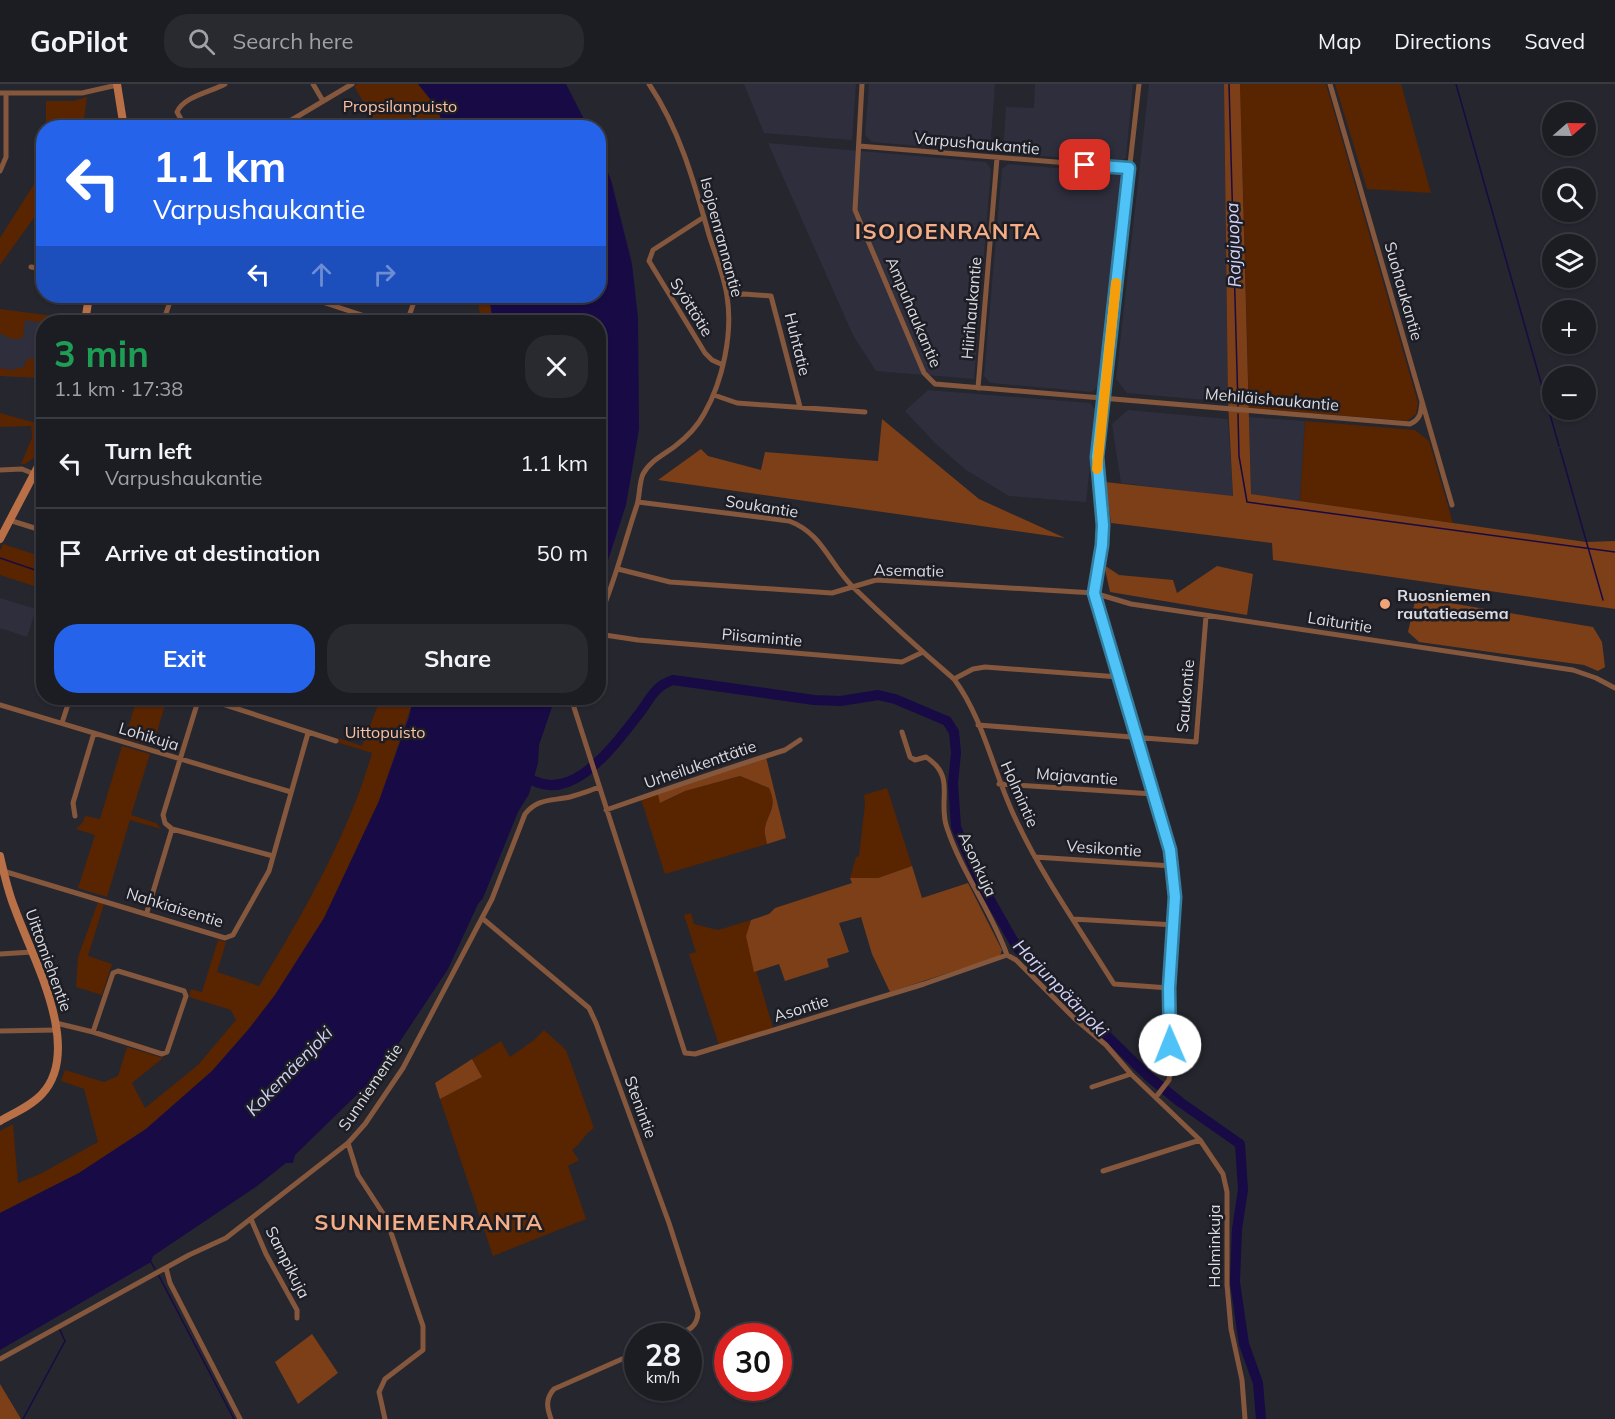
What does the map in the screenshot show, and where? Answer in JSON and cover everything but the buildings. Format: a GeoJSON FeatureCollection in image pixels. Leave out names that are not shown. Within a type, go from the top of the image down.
{"type":"FeatureCollection","features":[{"type":"Feature","properties":{"kind":"street"},"geometry":{"type":"LineString","coordinates":[[0,171],[6,157],[3,93],[82,93],[117,84],[123,120]]}},
{"type":"Feature","properties":{"kind":"street"},"geometry":{"type":"LineString","coordinates":[[182,120],[177,112],[179,107],[206,91],[225,84]]}},
{"type":"Feature","properties":{"kind":"street"},"geometry":{"type":"LineString","coordinates":[[313,84],[323,101]]}},
{"type":"Feature","properties":{"kind":"street"},"geometry":{"type":"LineString","coordinates":[[291,120],[352,84]]}},
{"type":"Feature","properties":{"kind":"street","name":"Isojoenrannantie"},"geometry":{"type":"LineString","coordinates":[[606,600],[618,569],[645,471],[658,458],[684,440],[704,415],[714,395],[723,365],[728,330],[727,296],[680,139],[666,109],[649,84]]}},
{"type":"Feature","properties":{"kind":"street","name":"Ampuhaukantie"},"geometry":{"type":"LineString","coordinates":[[862,84],[855,210],[924,373],[935,384],[1102,399]]}},
{"type":"Feature","properties":{"kind":"street"},"geometry":{"type":"LineString","coordinates":[[1007,955],[1016,960],[1074,1018],[1106,1045],[1131,1074],[1156,1097],[1167,1085],[1171,1064],[1169,988],[1174,925],[1172,866],[1094,593],[1103,540],[1097,457],[1102,399],[1139,84]]}},
{"type":"Feature","properties":{"kind":"street","name":"Suohaukantie"},"geometry":{"type":"LineString","coordinates":[[1330,84],[1452,505]]}},
{"type":"Feature","properties":{"kind":"street","name":"Varpushaukantie"},"geometry":{"type":"LineString","coordinates":[[859,146],[1129,168]]}},
{"type":"Feature","properties":{"kind":"street","name":"Hiirihaukantie"},"geometry":{"type":"LineString","coordinates":[[978,388],[997,158]]}},
{"type":"Feature","properties":{"kind":"street","name":"Syöttötie"},"geometry":{"type":"LineString","coordinates":[[704,217],[653,250],[649,256],[651,267],[705,353],[712,360],[723,365]]}},
{"type":"Feature","properties":{"kind":"street"},"geometry":{"type":"LineString","coordinates":[[31,267],[36,268]]}},
{"type":"Feature","properties":{"kind":"street","name":"Huhtatie"},"geometry":{"type":"LineString","coordinates":[[727,296],[744,294],[771,297],[800,407]]}},
{"type":"Feature","properties":{"kind":"street"},"geometry":{"type":"LineString","coordinates":[[325,303],[362,315]]}},
{"type":"Feature","properties":{"kind":"street"},"geometry":{"type":"LineString","coordinates":[[714,395],[737,403],[865,412]]}},
{"type":"Feature","properties":{"kind":"street","name":"Mehiläishaukantie"},"geometry":{"type":"LineString","coordinates":[[1102,399],[1410,424],[1417,421],[1421,414],[1422,401]]}},
{"type":"Feature","properties":{"kind":"street"},"geometry":{"type":"LineString","coordinates":[[0,470],[22,469],[34,474]]}},
{"type":"Feature","properties":{"kind":"street"},"geometry":{"type":"LineString","coordinates":[[0,539],[36,470]]}},
{"type":"Feature","properties":{"kind":"street","name":"Soukantie"},"geometry":{"type":"LineString","coordinates":[[638,502],[789,521],[805,526],[854,587]]}},
{"type":"Feature","properties":{"kind":"street"},"geometry":{"type":"LineString","coordinates":[[9,520],[36,528]]}},
{"type":"Feature","properties":{"kind":"street","name":"Asematie"},"geometry":{"type":"LineString","coordinates":[[618,569],[682,582],[832,593],[876,580],[1094,593]]}},
{"type":"Feature","properties":{"kind":"street","name":"Holmintie"},"geometry":{"type":"LineString","coordinates":[[854,587],[954,679],[968,698],[999,784],[1035,857],[1114,984],[1169,988]]}},
{"type":"Feature","properties":{"kind":"street","name":"Laituritie"},"geometry":{"type":"LineString","coordinates":[[1094,593],[1131,604],[1573,670],[1615,688]]}},
{"type":"Feature","properties":{"kind":"street","name":"Saukontie"},"geometry":{"type":"LineString","coordinates":[[978,725],[1196,742],[1206,616]]}},
{"type":"Feature","properties":{"kind":"street","name":"Piisamintie"},"geometry":{"type":"LineString","coordinates":[[606,635],[638,640],[902,662],[923,652]]}},
{"type":"Feature","properties":{"kind":"street"},"geometry":{"type":"LineString","coordinates":[[954,679],[973,669],[985,667],[1119,677]]}},
{"type":"Feature","properties":{"kind":"street","name":"Lohikuja"},"geometry":{"type":"LineString","coordinates":[[0,705],[291,792]]}},
{"type":"Feature","properties":{"kind":"street"},"geometry":{"type":"LineString","coordinates":[[62,723],[68,705]]}},
{"type":"Feature","properties":{"kind":"street"},"geometry":{"type":"LineString","coordinates":[[197,705],[163,814],[165,823],[172,829],[273,856]]}},
{"type":"Feature","properties":{"kind":"street"},"geometry":{"type":"LineString","coordinates":[[225,705],[336,741]]}},
{"type":"Feature","properties":{"kind":"street","name":"Asontie"},"geometry":{"type":"LineString","coordinates":[[573,705],[681,1045],[688,1054],[695,1054],[924,984],[1007,955]]}},
{"type":"Feature","properties":{"kind":"street","name":"Asonkuja"},"geometry":{"type":"LineString","coordinates":[[902,732],[910,757],[915,760],[926,757],[938,765],[943,778],[946,826],[967,877],[1007,955]]}},
{"type":"Feature","properties":{"kind":"street"},"geometry":{"type":"LineString","coordinates":[[75,816],[73,803],[94,733]]}},
{"type":"Feature","properties":{"kind":"street","name":"Nahkiaisentie"},"geometry":{"type":"LineString","coordinates":[[3,871],[147,912],[225,938],[233,935],[262,887],[308,733]]}},
{"type":"Feature","properties":{"kind":"street","name":"Urheilukenttätie"},"geometry":{"type":"LineString","coordinates":[[606,810],[649,796],[681,782],[785,750],[800,740]]}},
{"type":"Feature","properties":{"kind":"street","name":"Majavantie"},"geometry":{"type":"LineString","coordinates":[[999,784],[1153,794]]}},
{"type":"Feature","properties":{"kind":"street","name":"Sunniementie"},"geometry":{"type":"LineString","coordinates":[[0,1359],[166,1268],[226,1239],[348,1143],[365,1124],[403,1068],[492,899],[525,813],[533,804],[543,800],[567,798],[599,787]]}},
{"type":"Feature","properties":{"kind":"street"},"geometry":{"type":"LineString","coordinates":[[147,912],[172,829]]}},
{"type":"Feature","properties":{"kind":"street","name":"Uittomiehentie"},"geometry":{"type":"LineString","coordinates":[[0,856],[14,907],[32,952],[56,1027],[58,1057],[54,1076],[43,1094],[0,1121]]}},
{"type":"Feature","properties":{"kind":"street","name":"Vesikontie"},"geometry":{"type":"LineString","coordinates":[[1035,857],[1172,866]]}},
{"type":"Feature","properties":{"kind":"street","name":"Stenintie"},"geometry":{"type":"LineString","coordinates":[[482,918],[589,1008],[669,1223],[698,1313],[697,1323]]}},
{"type":"Feature","properties":{"kind":"street"},"geometry":{"type":"LineString","coordinates":[[1073,920],[1174,925]]}},
{"type":"Feature","properties":{"kind":"street"},"geometry":{"type":"LineString","coordinates":[[0,954],[32,952]]}},
{"type":"Feature","properties":{"kind":"street"},"geometry":{"type":"LineString","coordinates":[[0,1031],[56,1027],[93,1032],[162,1054],[167,1052],[186,996],[183,991],[118,971],[113,973],[93,1032]]}},
{"type":"Feature","properties":{"kind":"street"},"geometry":{"type":"LineString","coordinates":[[1092,1087],[1131,1074]]}},
{"type":"Feature","properties":{"kind":"street","name":"Holminkuja"},"geometry":{"type":"LineString","coordinates":[[1156,1097],[1200,1140],[1223,1174],[1227,1192],[1227,1284],[1231,1329],[1242,1380],[1245,1419]]}},
{"type":"Feature","properties":{"kind":"street"},"geometry":{"type":"LineString","coordinates":[[1103,1171],[1200,1140]]}},
{"type":"Feature","properties":{"kind":"street"},"geometry":{"type":"LineString","coordinates":[[348,1143],[358,1175],[386,1218],[423,1326],[423,1350],[385,1379],[379,1392],[385,1419]]}},
{"type":"Feature","properties":{"kind":"street","name":"Sampikuja"},"geometry":{"type":"LineString","coordinates":[[251,1219],[266,1254],[297,1310],[297,1318]]}},
{"type":"Feature","properties":{"kind":"street"},"geometry":{"type":"LineString","coordinates":[[166,1268],[170,1282],[240,1419]]}},
{"type":"Feature","properties":{"kind":"street"},"geometry":{"type":"LineString","coordinates":[[551,1419],[547,1402],[554,1389],[624,1358]]}},
{"type":"Feature","properties":{"kind":"shaded area"},"geometry":{"type":"Polygon","coordinates":[[[744,84],[856,84],[852,140],[764,133],[744,84]]]}},
{"type":"Feature","properties":{"kind":"shaded area"},"geometry":{"type":"Polygon","coordinates":[[[869,84],[995,84],[990,152],[872,142],[865,135],[869,84]]]}},
{"type":"Feature","properties":{"kind":"shaded area"},"geometry":{"type":"Polygon","coordinates":[[[1035,84],[1133,84],[1126,158],[1120,162],[1003,153],[1006,107],[1034,108],[1035,84]]]}},
{"type":"Feature","properties":{"kind":"shaded area"},"geometry":{"type":"Polygon","coordinates":[[[1149,84],[1224,84],[1228,402],[1127,393],[1116,379],[1149,84]]]}},
{"type":"Feature","properties":{"kind":"shaded area"},"geometry":{"type":"Polygon","coordinates":[[[1224,84],[1240,84],[1251,494],[1586,542],[1615,541],[1615,609],[1273,560],[1272,543],[1111,523],[1105,482],[1233,496],[1228,402],[1224,84]]]}},
{"type":"Feature","properties":{"kind":"shaded area"},"geometry":{"type":"Polygon","coordinates":[[[768,143],[986,162],[991,169],[974,379],[876,371],[853,335],[768,143]]]}},
{"type":"Feature","properties":{"kind":"shaded area"},"geometry":{"type":"Polygon","coordinates":[[[1008,164],[1118,173],[1123,179],[1099,387],[1091,392],[990,383],[984,376],[1002,169],[1008,164]]]}},
{"type":"Feature","properties":{"kind":"shaded area"},"geometry":{"type":"Polygon","coordinates":[[[0,309],[45,315],[36,315],[36,378],[0,376],[0,309]]]}},
{"type":"Feature","properties":{"kind":"shaded area"},"geometry":{"type":"Polygon","coordinates":[[[928,390],[1090,403],[1096,410],[1086,502],[1009,496],[966,470],[935,443],[905,411],[928,390]]]}},
{"type":"Feature","properties":{"kind":"shaded area"},"geometry":{"type":"Polygon","coordinates":[[[1128,410],[1228,419],[1233,497],[1121,483],[1112,424],[1128,410]]]}},
{"type":"Feature","properties":{"kind":"shaded area"},"geometry":{"type":"Polygon","coordinates":[[[1249,417],[1305,421],[1300,501],[1251,494],[1249,417]]]}},
{"type":"Feature","properties":{"kind":"shaded area"},"geometry":{"type":"Polygon","coordinates":[[[882,419],[979,499],[1065,538],[658,480],[701,449],[708,456],[761,470],[765,452],[878,461],[882,419]]]}},
{"type":"Feature","properties":{"kind":"shaded area"},"geometry":{"type":"Polygon","coordinates":[[[1104,565],[1119,575],[1173,580],[1177,593],[1217,566],[1253,574],[1247,615],[1110,592],[1104,565]]]}},
{"type":"Feature","properties":{"kind":"shaded area"},"geometry":{"type":"Polygon","coordinates":[[[0,598],[36,609],[27,637],[0,628],[0,598]]]}},
{"type":"Feature","properties":{"kind":"shaded area"},"geometry":{"type":"Polygon","coordinates":[[[1420,598],[1593,627],[1602,642],[1605,667],[1598,671],[1584,665],[1419,642],[1408,632],[1415,601],[1420,598]]]}},
{"type":"Feature","properties":{"kind":"shaded area"},"geometry":{"type":"Polygon","coordinates":[[[766,757],[786,838],[767,844],[765,830],[772,810],[772,795],[769,788],[740,776],[685,791],[660,803],[657,791],[766,757]]]}},
{"type":"Feature","properties":{"kind":"shaded area"},"geometry":{"type":"Polygon","coordinates":[[[912,866],[922,898],[968,883],[1002,950],[1000,956],[890,992],[872,954],[861,917],[839,923],[849,952],[827,959],[829,967],[785,981],[779,964],[754,972],[746,936],[751,920],[769,914],[775,908],[852,883],[850,878],[878,878],[912,866]]]}},
{"type":"Feature","properties":{"kind":"shaded area"},"geometry":{"type":"Polygon","coordinates":[[[472,1059],[482,1077],[440,1099],[435,1083],[472,1059]]]}},
{"type":"Feature","properties":{"kind":"shaded area"},"geometry":{"type":"Polygon","coordinates":[[[312,1334],[338,1373],[298,1404],[275,1362],[312,1334]]]}},
{"type":"Feature","properties":{"kind":"shaded area"},"geometry":{"type":"Polygon","coordinates":[[[0,1384],[21,1419],[0,1419],[0,1384]]]}},
{"type":"Feature","properties":{"kind":"green space","name":"Propsilanpuisto"},"geometry":{"type":"Polygon","coordinates":[[[358,84],[418,84],[431,100],[442,120],[374,120],[354,86],[358,84]]]}},
{"type":"Feature","properties":{"kind":"green space"},"geometry":{"type":"Polygon","coordinates":[[[1240,84],[1326,84],[1418,403],[1416,414],[1407,421],[1249,408],[1240,84]]]}},
{"type":"Feature","properties":{"kind":"green space"},"geometry":{"type":"Polygon","coordinates":[[[1335,84],[1401,84],[1431,193],[1367,189],[1335,84]]]}},
{"type":"Feature","properties":{"kind":"green space"},"geometry":{"type":"Polygon","coordinates":[[[87,97],[84,120],[46,120],[46,101],[73,101],[87,97]]]}},
{"type":"Feature","properties":{"kind":"green space"},"geometry":{"type":"Polygon","coordinates":[[[36,181],[36,215],[0,265],[0,238],[36,181]]]}},
{"type":"Feature","properties":{"kind":"green space"},"geometry":{"type":"Polygon","coordinates":[[[479,303],[490,303],[492,315],[479,315],[479,303]]]}},
{"type":"Feature","properties":{"kind":"green space"},"geometry":{"type":"Polygon","coordinates":[[[0,309],[45,315],[36,315],[36,322],[25,320],[23,337],[14,339],[0,333],[0,309]]]}},
{"type":"Feature","properties":{"kind":"green space"},"geometry":{"type":"Polygon","coordinates":[[[36,358],[36,378],[0,376],[0,368],[11,370],[24,367],[27,359],[36,358]]]}},
{"type":"Feature","properties":{"kind":"green space"},"geometry":{"type":"Polygon","coordinates":[[[0,413],[36,423],[36,456],[25,464],[21,464],[32,438],[31,426],[0,427],[0,413]]]}},
{"type":"Feature","properties":{"kind":"green space"},"geometry":{"type":"Polygon","coordinates":[[[1305,421],[1415,430],[1429,441],[1453,523],[1300,501],[1305,421]]]}},
{"type":"Feature","properties":{"kind":"green space"},"geometry":{"type":"Polygon","coordinates":[[[3,544],[36,555],[36,587],[0,575],[0,551],[3,544]]]}},
{"type":"Feature","properties":{"kind":"green space"},"geometry":{"type":"Polygon","coordinates":[[[135,705],[165,705],[153,746],[125,738],[135,705]]]}},
{"type":"Feature","properties":{"kind":"green space","name":"Uittopuisto"},"geometry":{"type":"Polygon","coordinates":[[[378,705],[412,705],[379,801],[324,918],[275,995],[248,1030],[212,1071],[146,1129],[79,1173],[0,1213],[0,1131],[13,1124],[18,1183],[40,1174],[98,1142],[84,1089],[61,1081],[65,1070],[104,1082],[118,1076],[127,1047],[163,1058],[132,1083],[145,1108],[198,1065],[236,1020],[231,1010],[189,997],[191,989],[202,992],[218,940],[226,942],[217,972],[259,986],[292,931],[338,843],[372,753],[336,742],[338,738],[362,746],[378,705]]]}},
{"type":"Feature","properties":{"kind":"green space"},"geometry":{"type":"Polygon","coordinates":[[[122,746],[150,754],[131,815],[156,823],[161,829],[130,820],[107,897],[78,888],[95,835],[76,829],[85,816],[100,819],[122,746]]]}},
{"type":"Feature","properties":{"kind":"green space"},"geometry":{"type":"Polygon","coordinates":[[[740,776],[769,788],[772,795],[771,810],[765,830],[767,844],[665,874],[640,796],[657,791],[661,803],[685,791],[740,776]]]}},
{"type":"Feature","properties":{"kind":"green space"},"geometry":{"type":"Polygon","coordinates":[[[887,788],[912,866],[878,878],[850,878],[856,857],[859,856],[864,795],[887,788]]]}},
{"type":"Feature","properties":{"kind":"green space"},"geometry":{"type":"Polygon","coordinates":[[[98,902],[104,904],[88,956],[112,964],[102,995],[76,987],[78,957],[98,902]]]}},
{"type":"Feature","properties":{"kind":"green space"},"geometry":{"type":"Polygon","coordinates":[[[691,913],[694,924],[718,930],[751,920],[746,936],[773,1028],[719,1045],[689,954],[696,952],[684,915],[691,913]]]}},
{"type":"Feature","properties":{"kind":"green space"},"geometry":{"type":"Polygon","coordinates":[[[544,1030],[566,1050],[594,1128],[572,1150],[579,1160],[568,1166],[586,1219],[493,1256],[440,1099],[482,1077],[472,1059],[501,1041],[510,1057],[544,1030]]]}},
{"type":"Feature","properties":{"kind":"water"},"geometry":{"type":"Polygon","coordinates":[[[418,84],[566,84],[584,120],[442,120],[431,100],[418,84]]]}},
{"type":"Feature","properties":{"kind":"water"},"geometry":{"type":"Polygon","coordinates":[[[606,168],[632,264],[638,318],[639,429],[626,505],[606,566],[606,315],[492,315],[490,303],[606,303],[606,168]]]}},
{"type":"Feature","properties":{"kind":"water","name":"Kokemäenjoki"},"geometry":{"type":"Polygon","coordinates":[[[412,705],[553,705],[539,745],[538,763],[529,794],[518,812],[483,898],[478,904],[448,969],[379,1073],[295,1155],[293,1163],[286,1163],[257,1186],[153,1256],[151,1262],[0,1350],[0,1213],[79,1173],[146,1129],[212,1071],[248,1030],[275,995],[324,918],[379,801],[412,705]]]}},
{"type":"Feature","properties":{"kind":"waterway","name":"Rajajuopa"},"geometry":{"type":"LineString","coordinates":[[1229,84],[1238,406]]}},
{"type":"Feature","properties":{"kind":"waterway"},"geometry":{"type":"LineString","coordinates":[[1456,84],[1559,446]]}},
{"type":"Feature","properties":{"kind":"waterway"},"geometry":{"type":"LineString","coordinates":[[1238,414],[1239,456],[1247,502],[1615,552]]}},
{"type":"Feature","properties":{"kind":"waterway"},"geometry":{"type":"LineString","coordinates":[[1560,449],[1603,600]]}},
{"type":"Feature","properties":{"kind":"waterway"},"geometry":{"type":"LineString","coordinates":[[0,558],[36,570]]}},
{"type":"Feature","properties":{"kind":"waterway","name":"Harjunpäänjoki"},"geometry":{"type":"LineString","coordinates":[[522,773],[539,783],[556,785],[572,780],[588,771],[616,743],[653,694],[661,686],[673,680],[814,700],[841,701],[878,695],[895,699],[947,721],[954,732],[956,753],[953,783],[956,827],[981,884],[1018,949],[1148,1076],[1180,1102],[1240,1144],[1243,1190],[1237,1229],[1235,1282],[1244,1344],[1258,1383],[1261,1419]]}},
{"type":"Feature","properties":{"kind":"waterway"},"geometry":{"type":"LineString","coordinates":[[151,1262],[155,1269]]}},
{"type":"Feature","properties":{"kind":"waterway"},"geometry":{"type":"LineString","coordinates":[[159,1276],[234,1419]]}},
{"type":"Feature","properties":{"kind":"waterway"},"geometry":{"type":"LineString","coordinates":[[23,1419],[65,1341],[60,1330]]}},
{"type":"Feature","properties":{"kind":"slow traffic"},"geometry":{"type":"LineString","coordinates":[[1097,469],[1116,283]]}},
{"type":"Feature","properties":{"kind":"place","name":"Ruosniemen rautatieasema"},"geometry":{"type":"Point","coordinates":[1385,604]}},
{"type":"Feature","properties":{"kind":"district","name":"ISOJOENRANTA"},"geometry":{"type":"Point","coordinates":[948,231]}},
{"type":"Feature","properties":{"kind":"district","name":"SUNNIEMENRANTA"},"geometry":{"type":"Point","coordinates":[429,1222]}},
{"type":"Feature","properties":{"kind":"route"},"geometry":{"type":"LineString","coordinates":[[1085,165],[1129,168],[1097,457],[1098,492],[1103,525],[1094,593],[1170,850],[1175,897],[1169,988],[1170,1045]]}}]}
